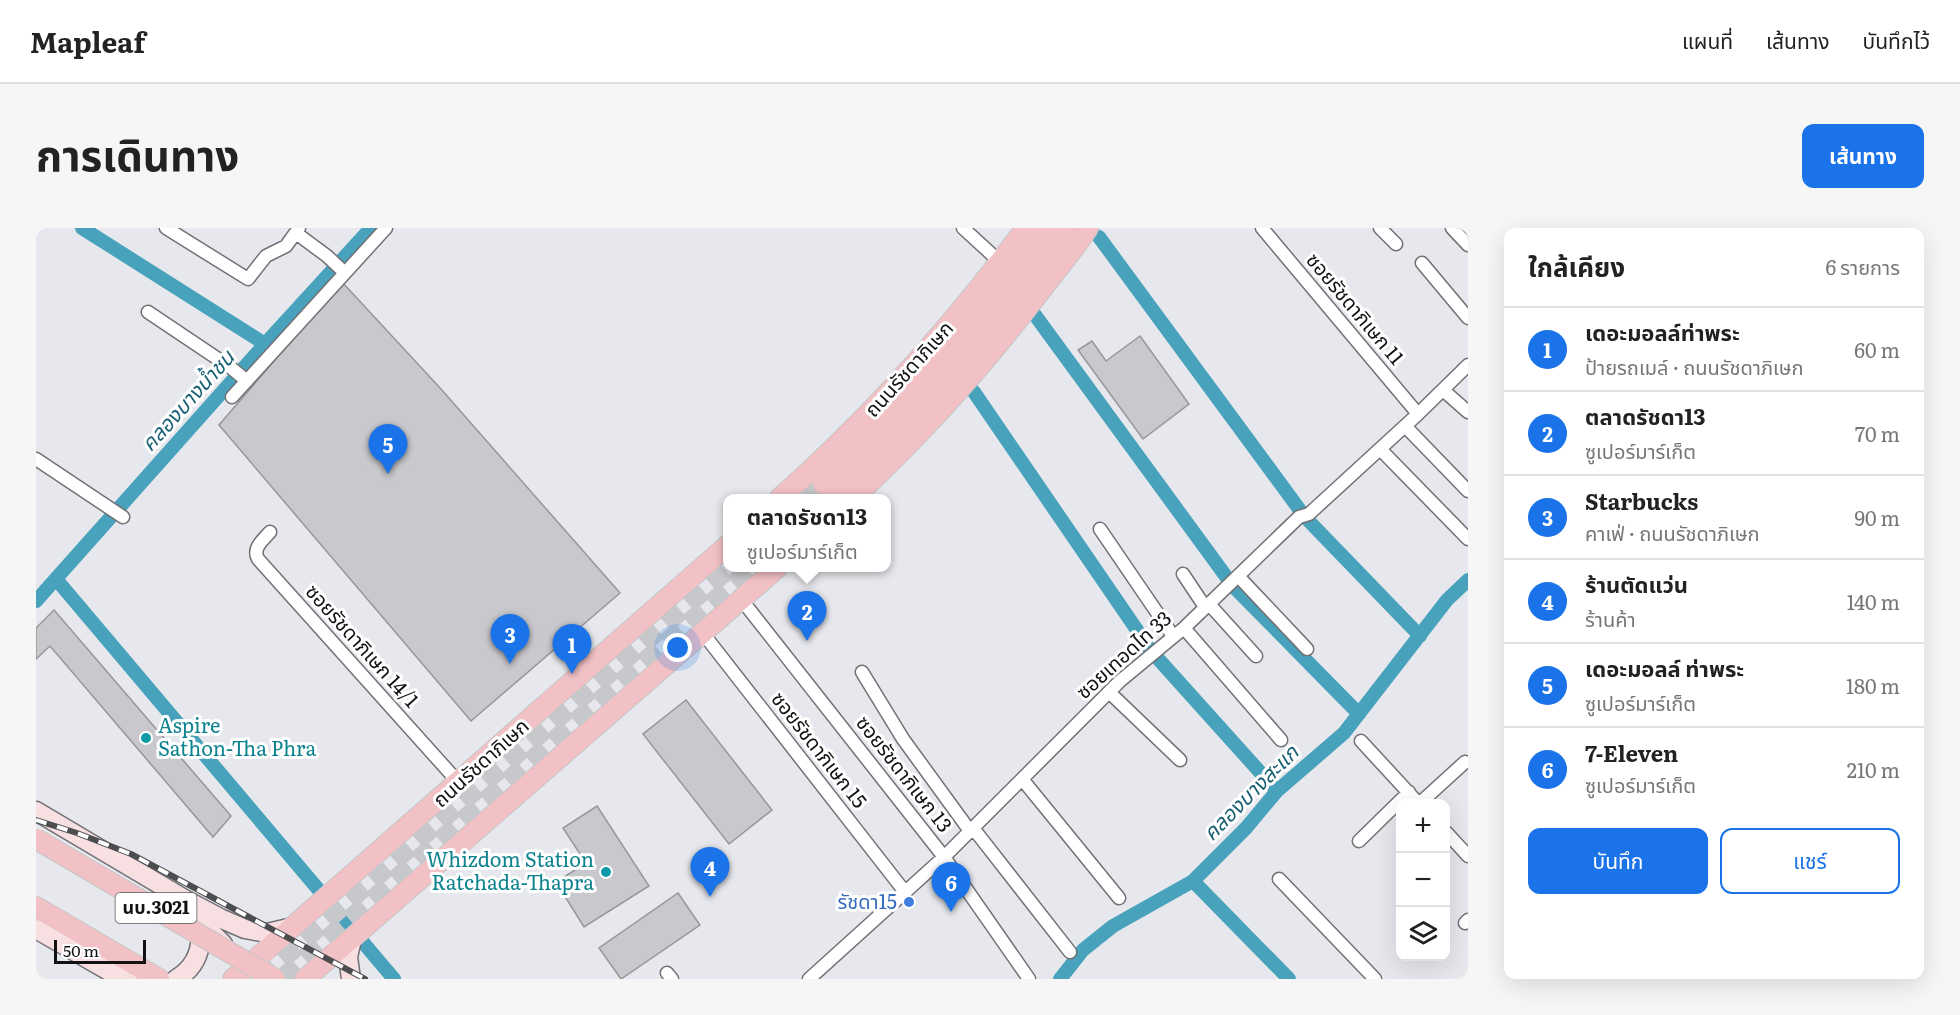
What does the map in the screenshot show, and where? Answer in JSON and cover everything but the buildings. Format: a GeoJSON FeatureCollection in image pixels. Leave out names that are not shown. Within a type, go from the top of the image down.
{"type":"FeatureCollection","features":[{"type":"Feature","properties":{"kind":"main road","name":"ถนนรัชดาภิเษก"},"geometry":{"type":"LineString","coordinates":[[784,494],[830,453],[892,390],[947,327],[1026,228]]}},
{"type":"Feature","properties":{"kind":"main road"},"geometry":{"type":"LineString","coordinates":[[1046,228],[969,327],[828,489],[908,418],[979,338],[1065,228]]}},
{"type":"Feature","properties":{"kind":"main road"},"geometry":{"type":"LineString","coordinates":[[857,494],[931,421],[967,381],[1003,339],[1088,228]]}},
{"type":"Feature","properties":{"kind":"main road","name":"ถนนรัชดาภิเษก"},"geometry":{"type":"LineString","coordinates":[[233,979],[723,549]]}},
{"type":"Feature","properties":{"kind":"main road"},"geometry":{"type":"LineString","coordinates":[[305,979],[771,572]]}},
{"type":"Feature","properties":{"kind":"main road","name":"นบ.3021"},"geometry":{"type":"LineString","coordinates":[[36,811],[186,900],[199,921],[225,946],[231,957],[233,979]]}},
{"type":"Feature","properties":{"kind":"main road","name":"นบ.3021"},"geometry":{"type":"LineString","coordinates":[[36,839],[275,979]]}},
{"type":"Feature","properties":{"kind":"main road"},"geometry":{"type":"LineString","coordinates":[[186,900],[245,928],[267,933],[293,927]]}},
{"type":"Feature","properties":{"kind":"main road","name":"นบ.3021"},"geometry":{"type":"LineString","coordinates":[[36,907],[159,979]]}},
{"type":"Feature","properties":{"kind":"main road"},"geometry":{"type":"LineString","coordinates":[[176,979],[199,953],[202,941],[199,921]]}},
{"type":"Feature","properties":{"kind":"main road"},"geometry":{"type":"LineString","coordinates":[[36,929],[120,977]]}},
{"type":"Feature","properties":{"kind":"main road"},"geometry":{"type":"LineString","coordinates":[[351,979],[348,957],[352,939]]}},
{"type":"Feature","properties":{"kind":"street"},"geometry":{"type":"LineString","coordinates":[[166,228],[248,279],[266,256],[286,246],[297,231],[343,271]]}},
{"type":"Feature","properties":{"kind":"street"},"geometry":{"type":"LineString","coordinates":[[232,397],[243,378],[386,228]]}},
{"type":"Feature","properties":{"kind":"street"},"geometry":{"type":"LineString","coordinates":[[963,228],[1000,262]]}},
{"type":"Feature","properties":{"kind":"street","name":"ซอยรัชดาภิเษก 11"},"geometry":{"type":"LineString","coordinates":[[1262,228],[1418,414]]}},
{"type":"Feature","properties":{"kind":"street"},"geometry":{"type":"LineString","coordinates":[[1380,228],[1396,244]]}},
{"type":"Feature","properties":{"kind":"street"},"geometry":{"type":"LineString","coordinates":[[1452,228],[1468,245]]}},
{"type":"Feature","properties":{"kind":"street"},"geometry":{"type":"LineString","coordinates":[[1422,263],[1468,318]]}},
{"type":"Feature","properties":{"kind":"street"},"geometry":{"type":"LineString","coordinates":[[148,312],[243,378]]}},
{"type":"Feature","properties":{"kind":"street","name":"ซอยเทอดไท 33"},"geometry":{"type":"LineString","coordinates":[[809,979],[944,857],[1110,692],[1443,390],[1465,374]]}},
{"type":"Feature","properties":{"kind":"street"},"geometry":{"type":"LineString","coordinates":[[1443,390],[1468,412]]}},
{"type":"Feature","properties":{"kind":"street"},"geometry":{"type":"LineString","coordinates":[[1405,426],[1468,491]]}},
{"type":"Feature","properties":{"kind":"street"},"geometry":{"type":"LineString","coordinates":[[1380,449],[1468,539]]}},
{"type":"Feature","properties":{"kind":"street"},"geometry":{"type":"LineString","coordinates":[[36,459],[123,517]]}},
{"type":"Feature","properties":{"kind":"street"},"geometry":{"type":"LineString","coordinates":[[1100,530],[1178,632],[1281,740]]}},
{"type":"Feature","properties":{"kind":"street","name":"ซอยรัชดาภิเษก 14/1"},"geometry":{"type":"LineString","coordinates":[[270,532],[256,548],[255,554],[258,559],[459,783]]}},
{"type":"Feature","properties":{"kind":"street"},"geometry":{"type":"LineString","coordinates":[[1183,574],[1207,605],[1256,656]]}},
{"type":"Feature","properties":{"kind":"street"},"geometry":{"type":"LineString","coordinates":[[1238,576],[1307,649]]}},
{"type":"Feature","properties":{"kind":"street","name":"ซอยรัชดาภิเษก 13"},"geometry":{"type":"LineString","coordinates":[[741,599],[944,857],[1029,979]]}},
{"type":"Feature","properties":{"kind":"street","name":"ซอยรัชดาภิเษก 15"},"geometry":{"type":"LineString","coordinates":[[702,633],[905,892]]}},
{"type":"Feature","properties":{"kind":"street"},"geometry":{"type":"LineString","coordinates":[[862,672],[903,739],[971,830],[1070,952]]}},
{"type":"Feature","properties":{"kind":"street"},"geometry":{"type":"LineString","coordinates":[[1110,692],[1180,760]]}},
{"type":"Feature","properties":{"kind":"street"},"geometry":{"type":"LineString","coordinates":[[1362,741],[1415,799]]}},
{"type":"Feature","properties":{"kind":"street"},"geometry":{"type":"LineString","coordinates":[[1424,799],[1465,762]]}},
{"type":"Feature","properties":{"kind":"street"},"geometry":{"type":"LineString","coordinates":[[1022,779],[1119,898]]}},
{"type":"Feature","properties":{"kind":"street"},"geometry":{"type":"LineString","coordinates":[[1359,841],[1409,792]]}},
{"type":"Feature","properties":{"kind":"street"},"geometry":{"type":"LineString","coordinates":[[1450,836],[1468,856]]}},
{"type":"Feature","properties":{"kind":"street"},"geometry":{"type":"LineString","coordinates":[[1279,879],[1376,979]]}},
{"type":"Feature","properties":{"kind":"waterway"},"geometry":{"type":"LineString","coordinates":[[82,228],[265,344]]}},
{"type":"Feature","properties":{"kind":"waterway","name":"คลองบางน้ำชน"},"geometry":{"type":"LineString","coordinates":[[36,601],[371,228]]}},
{"type":"Feature","properties":{"kind":"waterway"},"geometry":{"type":"LineString","coordinates":[[1099,237],[1305,517],[1420,636]]}},
{"type":"Feature","properties":{"kind":"waterway"},"geometry":{"type":"LineString","coordinates":[[1032,311],[1233,586],[1359,714]]}},
{"type":"Feature","properties":{"kind":"waterway"},"geometry":{"type":"LineString","coordinates":[[974,392],[1152,652],[1277,791]]}},
{"type":"Feature","properties":{"kind":"waterway"},"geometry":{"type":"LineString","coordinates":[[56,579],[394,979]]}},
{"type":"Feature","properties":{"kind":"waterway","name":"คลองบางสะแก"},"geometry":{"type":"LineString","coordinates":[[1060,979],[1083,950],[1113,926],[1193,881],[1246,828],[1277,791],[1344,733],[1447,600],[1468,580]]}},
{"type":"Feature","properties":{"kind":"waterway"},"geometry":{"type":"LineString","coordinates":[[1193,881],[1289,979]]}},
{"type":"Feature","properties":{"kind":"tunnel"},"geometry":{"type":"LineString","coordinates":[[811,494],[823,484]]}},
{"type":"Feature","properties":{"kind":"tunnel"},"geometry":{"type":"LineString","coordinates":[[259,979],[724,572]]}},
{"type":"Feature","properties":{"kind":"tunnel"},"geometry":{"type":"LineString","coordinates":[[282,979],[747,572]]}},
{"type":"Feature","properties":{"kind":"railway"},"geometry":{"type":"LineString","coordinates":[[36,820],[131,854],[365,979]]}},
{"type":"Feature","properties":{"kind":"place","name":"เดอะมอลล์ ท่าพระ"},"geometry":{"type":"Point","coordinates":[388,474]}},
{"type":"Feature","properties":{"kind":"place","name":"ตลาดรัชดา13"},"geometry":{"type":"Point","coordinates":[807,641]}},
{"type":"Feature","properties":{"kind":"place","name":"Starbucks"},"geometry":{"type":"Point","coordinates":[510,664]}},
{"type":"Feature","properties":{"kind":"place","name":"เดอะมอลล์ท่าพระ"},"geometry":{"type":"Point","coordinates":[572,674]}},
{"type":"Feature","properties":{"kind":"place","name":"Aspire Sathon-Tha Phra"},"geometry":{"type":"Point","coordinates":[146,738]}},
{"type":"Feature","properties":{"kind":"place","name":"Whizdom Station Ratchada-Thapra"},"geometry":{"type":"Point","coordinates":[606,872]}},
{"type":"Feature","properties":{"kind":"place","name":"ร้านตัดแว่น"},"geometry":{"type":"Point","coordinates":[710,897]}},
{"type":"Feature","properties":{"kind":"place","name":"รัชดา15"},"geometry":{"type":"Point","coordinates":[909,902]}},
{"type":"Feature","properties":{"kind":"place","name":"7-Eleven"},"geometry":{"type":"Point","coordinates":[951,912]}}]}
